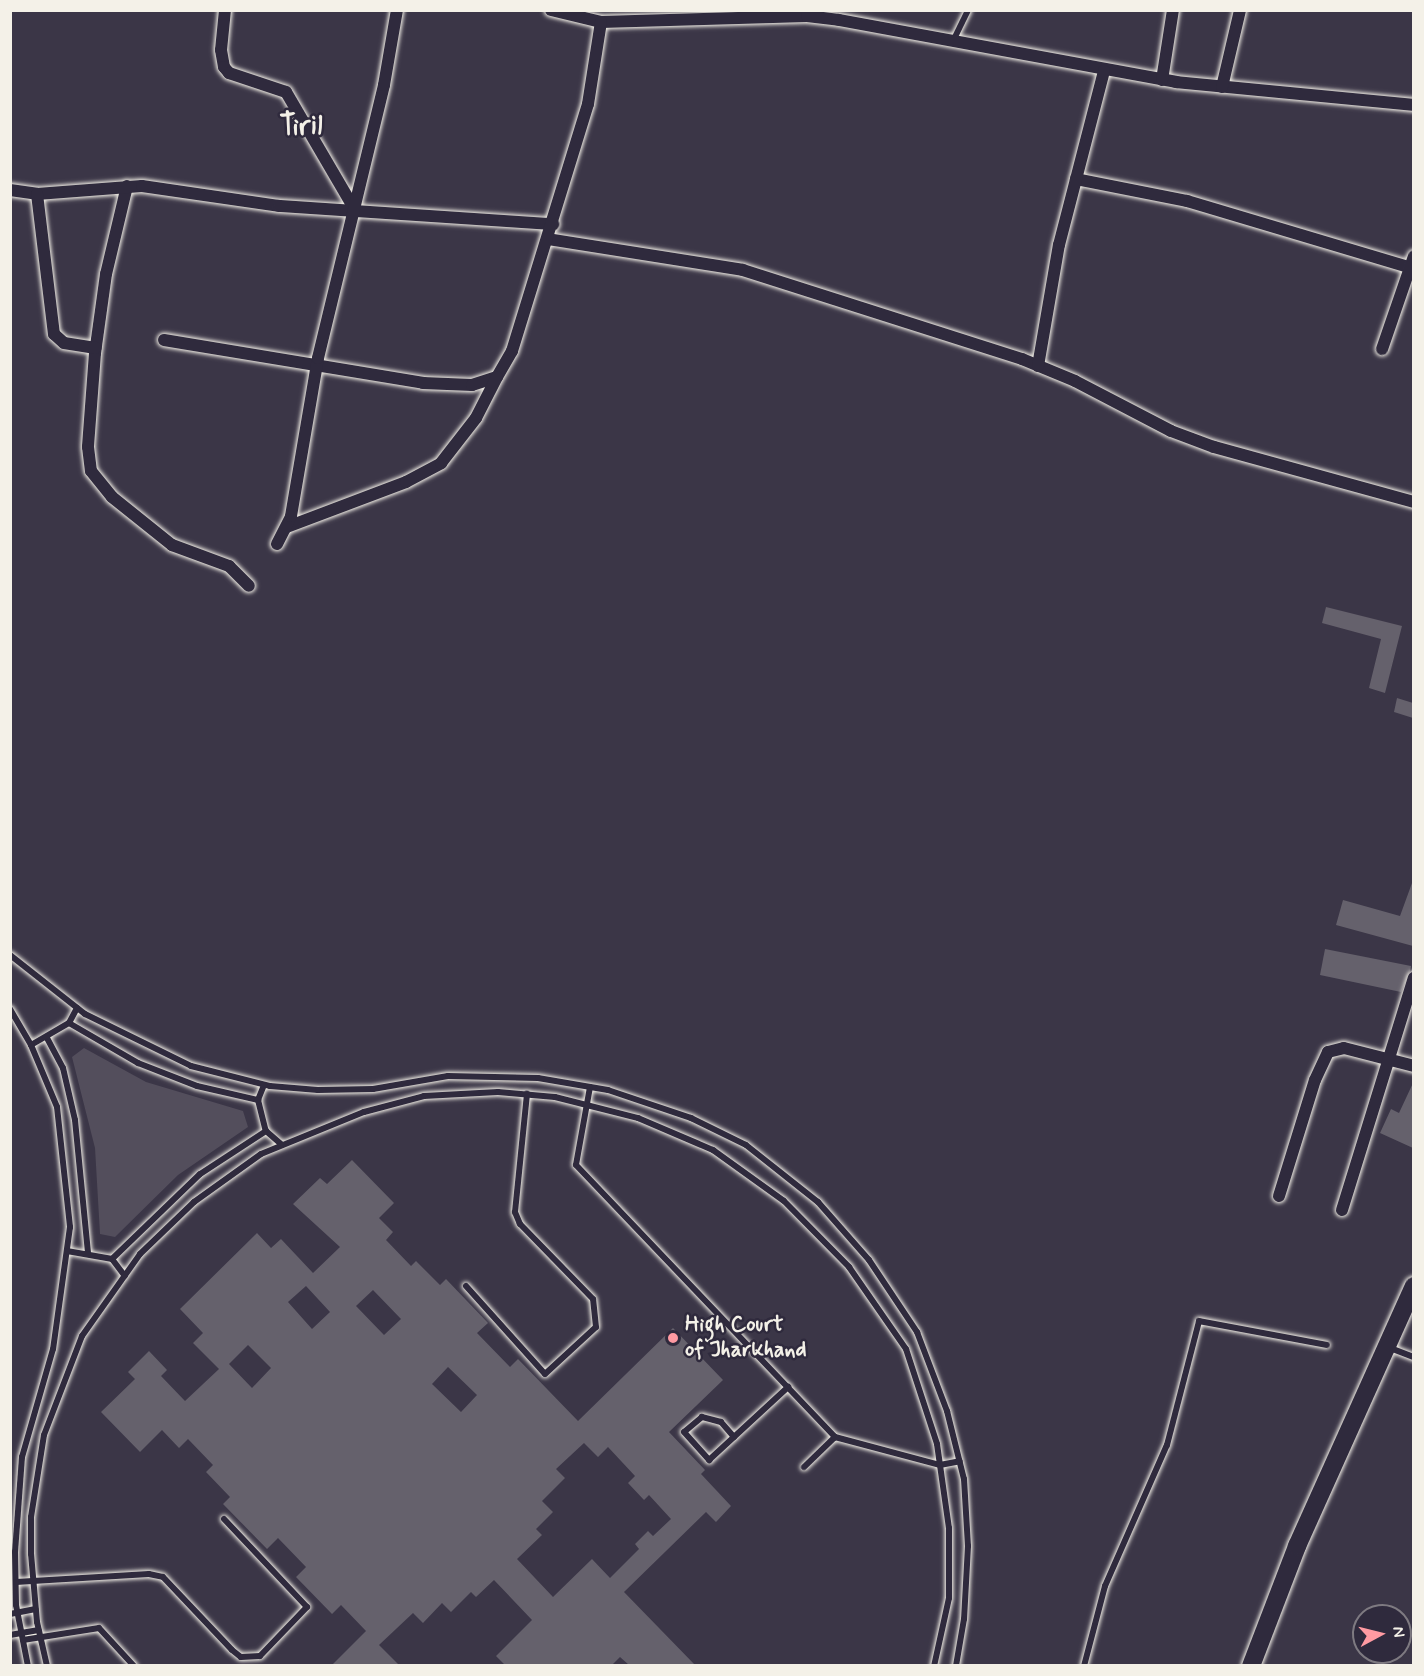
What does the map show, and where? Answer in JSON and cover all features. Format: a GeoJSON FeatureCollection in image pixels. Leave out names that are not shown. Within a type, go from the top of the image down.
{"type":"FeatureCollection","features":[{"type":"Feature","properties":{"kind":"main road"},"geometry":{"type":"LineString","coordinates":[[1251,1665],[1297,1546],[1413,1286]]}},
{"type":"Feature","properties":{"kind":"street"},"geometry":{"type":"LineString","coordinates":[[225,10],[221,50],[224,67],[229,73],[286,92],[351,209]]}},
{"type":"Feature","properties":{"kind":"street"},"geometry":{"type":"LineString","coordinates":[[277,544],[287,527],[317,368],[351,209],[384,85],[397,10]]}},
{"type":"Feature","properties":{"kind":"street"},"geometry":{"type":"LineString","coordinates":[[551,10],[601,22],[807,16],[1162,80],[1413,105]]}},
{"type":"Feature","properties":{"kind":"street"},"geometry":{"type":"LineString","coordinates":[[1162,80],[1173,10]]}},
{"type":"Feature","properties":{"kind":"street"},"geometry":{"type":"LineString","coordinates":[[1222,87],[1240,10]]}},
{"type":"Feature","properties":{"kind":"street"},"geometry":{"type":"LineString","coordinates":[[287,527],[406,482],[441,463],[476,418],[512,351],[553,224],[588,104],[601,22]]}},
{"type":"Feature","properties":{"kind":"street"},"geometry":{"type":"LineString","coordinates":[[1038,366],[1059,245],[1104,71]]}},
{"type":"Feature","properties":{"kind":"street"},"geometry":{"type":"LineString","coordinates":[[1076,179],[1187,201],[1411,262],[1382,349]]}},
{"type":"Feature","properties":{"kind":"street"},"geometry":{"type":"LineString","coordinates":[[127,186],[106,274],[96,348],[88,447],[91,471],[98,483],[172,545],[229,566],[249,586]]}},
{"type":"Feature","properties":{"kind":"street"},"geometry":{"type":"LineString","coordinates":[[10,190],[37,194],[127,186],[351,209],[553,224]]}},
{"type":"Feature","properties":{"kind":"street"},"geometry":{"type":"LineString","coordinates":[[37,194],[54,334],[64,343],[96,348]]}},
{"type":"Feature","properties":{"kind":"street"},"geometry":{"type":"LineString","coordinates":[[548,239],[742,270],[1038,366],[1203,443],[1413,502]]}},
{"type":"Feature","properties":{"kind":"street"},"geometry":{"type":"LineString","coordinates":[[164,340],[317,368],[457,386],[497,377]]}},
{"type":"Feature","properties":{"kind":"street"},"geometry":{"type":"LineString","coordinates":[[1342,1210],[1413,978]]}},
{"type":"Feature","properties":{"kind":"street"},"geometry":{"type":"LineString","coordinates":[[1279,1196],[1315,1080],[1328,1052],[1344,1048],[1413,1066]]}},
{"type":"Feature","properties":{"kind":"lane"},"geometry":{"type":"LineString","coordinates":[[953,41],[968,10]]}},
{"type":"Feature","properties":{"kind":"lane"},"geometry":{"type":"LineString","coordinates":[[10,956],[77,1008],[133,1040],[192,1066],[264,1085],[318,1090],[373,1089],[448,1076],[537,1078],[590,1087],[691,1118],[746,1145],[818,1202],[869,1260],[917,1332],[947,1411],[960,1461],[968,1546],[964,1619],[956,1665]]}},
{"type":"Feature","properties":{"kind":"lane"},"geometry":{"type":"LineString","coordinates":[[31,1045],[47,1038],[69,1023],[77,1008]]}},
{"type":"Feature","properties":{"kind":"lane"},"geometry":{"type":"LineString","coordinates":[[10,1009],[31,1045],[57,1107],[70,1227],[53,1349],[22,1457],[14,1613],[28,1665]]}},
{"type":"Feature","properties":{"kind":"lane"},"geometry":{"type":"LineString","coordinates":[[69,1023],[138,1063],[197,1086],[258,1100]]}},
{"type":"Feature","properties":{"kind":"lane"},"geometry":{"type":"LineString","coordinates":[[47,1038],[63,1068],[75,1120],[88,1252]]}},
{"type":"Feature","properties":{"kind":"lane"},"geometry":{"type":"LineString","coordinates":[[264,1085],[258,1100],[266,1131],[282,1146]]}},
{"type":"Feature","properties":{"kind":"lane"},"geometry":{"type":"LineString","coordinates":[[590,1087],[576,1165],[836,1437],[940,1465],[960,1461]]}},
{"type":"Feature","properties":{"kind":"lane"},"geometry":{"type":"LineString","coordinates":[[47,1665],[36,1609],[31,1517],[44,1436],[82,1336],[140,1254],[194,1202],[261,1154],[364,1112],[424,1096],[498,1092],[527,1094],[587,1105],[638,1118],[713,1150],[784,1201],[849,1266],[906,1349],[937,1444],[949,1528],[949,1598],[934,1665]]}},
{"type":"Feature","properties":{"kind":"lane"},"geometry":{"type":"LineString","coordinates":[[466,1286],[545,1374],[596,1327],[593,1299],[520,1224],[515,1212],[527,1094]]}},
{"type":"Feature","properties":{"kind":"lane"},"geometry":{"type":"LineString","coordinates":[[112,1259],[200,1174],[266,1131]]}},
{"type":"Feature","properties":{"kind":"lane"},"geometry":{"type":"LineString","coordinates":[[67,1251],[88,1252],[112,1259],[124,1276]]}},
{"type":"Feature","properties":{"kind":"lane"},"geometry":{"type":"LineString","coordinates":[[1084,1665],[1105,1586],[1167,1444],[1199,1321],[1327,1345]]}},
{"type":"Feature","properties":{"kind":"lane"},"geometry":{"type":"LineString","coordinates":[[1386,1347],[1413,1357]]}},
{"type":"Feature","properties":{"kind":"lane"},"geometry":{"type":"LineString","coordinates":[[734,1437],[721,1422],[702,1417],[684,1432],[709,1460],[734,1437],[788,1387]]}},
{"type":"Feature","properties":{"kind":"lane"},"geometry":{"type":"LineString","coordinates":[[804,1467],[836,1437]]}},
{"type":"Feature","properties":{"kind":"lane"},"geometry":{"type":"LineString","coordinates":[[16,1582],[149,1574],[163,1577],[232,1650],[241,1657],[260,1656],[307,1607],[224,1520]]}},
{"type":"Feature","properties":{"kind":"lane"},"geometry":{"type":"LineString","coordinates":[[14,1613],[36,1609]]}},
{"type":"Feature","properties":{"kind":"lane"},"geometry":{"type":"LineString","coordinates":[[10,1635],[40,1638],[99,1628],[134,1665]]}},
{"type":"Feature","properties":{"kind":"lane"},"geometry":{"type":"LineString","coordinates":[[22,1637],[39,1630]]}},
{"type":"Feature","properties":{"kind":"shaded area"},"geometry":{"type":"Polygon","coordinates":[[[84,1048],[146,1082],[243,1111],[248,1127],[178,1175],[115,1237],[100,1234],[95,1148],[72,1057],[84,1048]]]}},
{"type":"Feature","properties":{"kind":"building"},"geometry":{"type":"Polygon","coordinates":[[[1326,607],[1402,626],[1385,693],[1369,688],[1381,639],[1322,623],[1326,607]]]}},
{"type":"Feature","properties":{"kind":"building"},"geometry":{"type":"Polygon","coordinates":[[[1397,698],[1413,703],[1413,718],[1394,712],[1397,698]]]}},
{"type":"Feature","properties":{"kind":"building"},"geometry":{"type":"Polygon","coordinates":[[[1412,883],[1413,946],[1336,925],[1343,900],[1400,916],[1412,883]]]}},
{"type":"Feature","properties":{"kind":"building"},"geometry":{"type":"Polygon","coordinates":[[[1325,949],[1411,966],[1410,971],[1401,992],[1320,975],[1325,949]]]}},
{"type":"Feature","properties":{"kind":"building"},"geometry":{"type":"Polygon","coordinates":[[[1413,1083],[1413,1148],[1380,1133],[1391,1109],[1399,1113],[1413,1083]]]}},
{"type":"Feature","properties":{"kind":"building"},"geometry":{"type":"Polygon","coordinates":[[[352,1160],[394,1203],[379,1218],[393,1232],[386,1240],[411,1266],[416,1261],[440,1285],[446,1279],[488,1323],[477,1333],[510,1367],[518,1359],[578,1421],[673,1328],[723,1380],[669,1432],[705,1470],[701,1474],[731,1506],[716,1522],[706,1512],[624,1592],[695,1665],[629,1665],[620,1657],[612,1665],[505,1665],[496,1656],[532,1620],[494,1580],[476,1597],[471,1592],[451,1612],[442,1603],[423,1623],[413,1613],[379,1645],[399,1665],[332,1665],[366,1631],[341,1605],[332,1614],[296,1577],[306,1567],[278,1538],[267,1549],[223,1504],[230,1497],[206,1472],[213,1465],[188,1439],[179,1448],[162,1430],[140,1452],[101,1412],[135,1379],[128,1372],[149,1351],[167,1370],[161,1376],[185,1401],[219,1369],[193,1343],[203,1333],[180,1309],[257,1233],[271,1248],[281,1239],[313,1273],[340,1247],[293,1204],[320,1178],[327,1184],[352,1160]],[[306,1286],[288,1302],[312,1329],[330,1312],[306,1286]],[[373,1290],[356,1306],[384,1335],[401,1319],[373,1290]],[[248,1345],[229,1364],[252,1388],[271,1368],[248,1345]],[[448,1367],[432,1384],[461,1412],[477,1395],[448,1367]],[[584,1443],[556,1469],[565,1478],[542,1501],[553,1512],[536,1529],[542,1535],[517,1559],[553,1597],[592,1559],[610,1578],[639,1549],[635,1544],[648,1531],[653,1536],[671,1519],[649,1495],[644,1500],[628,1483],[635,1476],[608,1447],[598,1457],[584,1443]]]}},
{"type":"Feature","properties":{"kind":"place","name":"High Court of Jharkhand"},"geometry":{"type":"Point","coordinates":[673,1338]}},
{"type":"Feature","properties":{"kind":"district","name":"Tiril"},"geometry":{"type":"Point","coordinates":[301,127]}}]}
